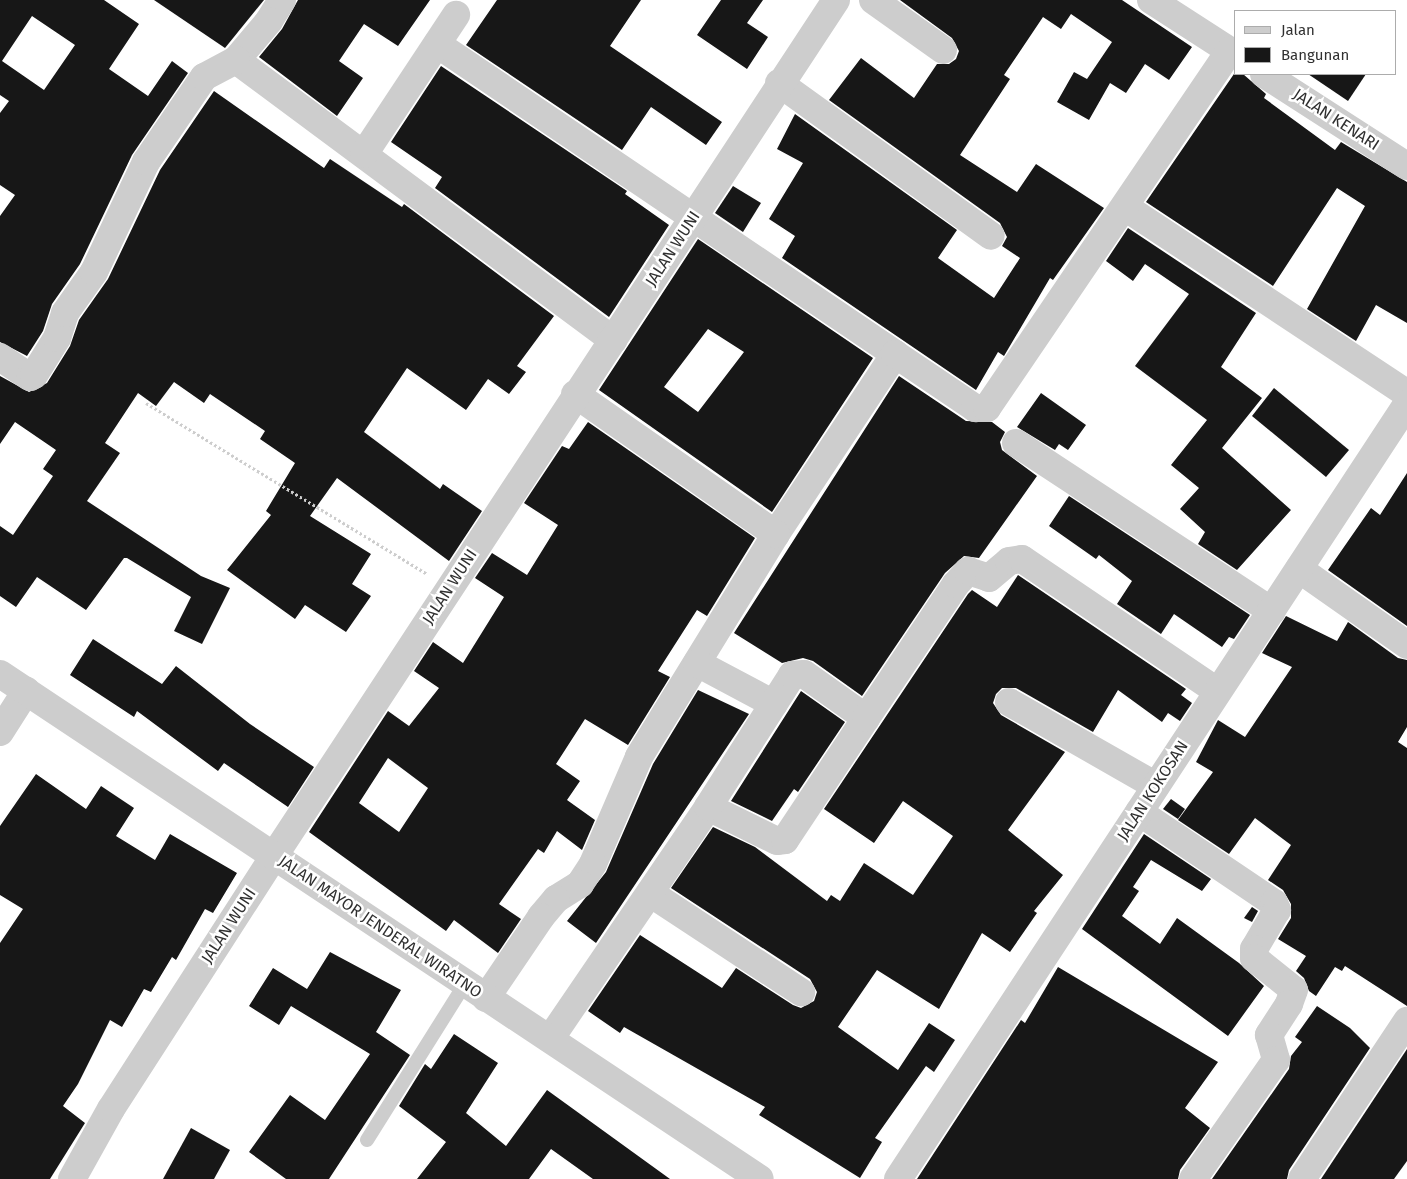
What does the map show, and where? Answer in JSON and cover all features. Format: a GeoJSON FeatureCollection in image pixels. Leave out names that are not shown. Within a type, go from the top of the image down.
{"type":"FeatureCollection","features":[{"type":"Feature","properties":{"kind":"street"},"geometry":{"type":"LineString","coordinates":[[0,357],[30,377],[34,375],[57,338],[65,313],[98,264],[146,162],[204,77],[236,60],[269,21],[282,0]]}},
{"type":"Feature","properties":{"kind":"street","name":"JALAN WUNI"},"geometry":{"type":"LineString","coordinates":[[72,1179],[111,1109],[274,856],[575,394],[613,340],[836,0]]}},
{"type":"Feature","properties":{"kind":"street"},"geometry":{"type":"LineString","coordinates":[[873,0],[943,50]]}},
{"type":"Feature","properties":{"kind":"street"},"geometry":{"type":"LineString","coordinates":[[437,44],[692,219],[975,408],[987,408],[1233,53],[1151,0]]}},
{"type":"Feature","properties":{"kind":"street"},"geometry":{"type":"LineString","coordinates":[[364,154],[456,15]]}},
{"type":"Feature","properties":{"kind":"street"},"geometry":{"type":"LineString","coordinates":[[236,60],[613,340]]}},
{"type":"Feature","properties":{"kind":"street","name":"JALAN KENARI"},"geometry":{"type":"LineString","coordinates":[[1266,75],[1407,166]]}},
{"type":"Feature","properties":{"kind":"street"},"geometry":{"type":"LineString","coordinates":[[780,83],[991,236]]}},
{"type":"Feature","properties":{"kind":"street"},"geometry":{"type":"LineString","coordinates":[[1124,208],[1407,394]]}},
{"type":"Feature","properties":{"kind":"street"},"geometry":{"type":"LineString","coordinates":[[475,991],[553,903],[580,884],[593,864],[640,757],[776,534],[894,354]]}},
{"type":"Feature","properties":{"kind":"street"},"geometry":{"type":"LineString","coordinates":[[575,394],[776,534]]}},
{"type":"Feature","properties":{"kind":"street","name":"JALAN KOKOSAN"},"geometry":{"type":"LineString","coordinates":[[898,1179],[1407,404]]}},
{"type":"Feature","properties":{"kind":"street"},"geometry":{"type":"LineString","coordinates":[[1016,443],[1272,611]]}},
{"type":"Feature","properties":{"kind":"street"},"geometry":{"type":"LineString","coordinates":[[708,807],[768,838],[785,840],[962,575],[972,571],[988,578],[1009,561],[1018,558],[1217,691]]}},
{"type":"Feature","properties":{"kind":"street"},"geometry":{"type":"LineString","coordinates":[[1299,568],[1407,645]]}},
{"type":"Feature","properties":{"kind":"street"},"geometry":{"type":"LineString","coordinates":[[697,663],[774,704]]}},
{"type":"Feature","properties":{"kind":"street"},"geometry":{"type":"LineString","coordinates":[[550,1039],[708,807],[790,677],[800,672],[866,718]]}},
{"type":"Feature","properties":{"kind":"street","name":"JALAN MAYOR JENDERAL WIRATNO"},"geometry":{"type":"LineString","coordinates":[[0,674],[760,1179]]}},
{"type":"Feature","properties":{"kind":"street"},"geometry":{"type":"LineString","coordinates":[[0,732],[26,691]]}},
{"type":"Feature","properties":{"kind":"street"},"geometry":{"type":"LineString","coordinates":[[1009,702],[1156,786]]}},
{"type":"Feature","properties":{"kind":"street"},"geometry":{"type":"LineString","coordinates":[[1139,812],[1274,902],[1277,910],[1253,954],[1257,962],[1294,990],[1289,1004],[1269,1035],[1276,1060],[1193,1179]]}},
{"type":"Feature","properties":{"kind":"street"},"geometry":{"type":"LineString","coordinates":[[650,893],[801,992]]}},
{"type":"Feature","properties":{"kind":"street"},"geometry":{"type":"LineString","coordinates":[[1302,1179],[1407,1021]]}},
{"type":"Feature","properties":{"kind":"lane"},"geometry":{"type":"LineString","coordinates":[[367,1140],[475,991]]}},
{"type":"Feature","properties":{"kind":"path"},"geometry":{"type":"LineString","coordinates":[[146,403],[450,587]]}},
{"type":"Feature","properties":{"kind":"building"},"geometry":{"type":"Polygon","coordinates":[[[0,0],[104,0],[139,24],[109,69],[148,96],[172,61],[188,73],[132,155],[80,264],[52,304],[43,331],[27,356],[0,342],[0,216],[15,195],[0,185],[0,113],[9,101],[0,95],[0,0]],[[32,16],[2,61],[44,90],[75,45],[32,16]]]}},
{"type":"Feature","properties":{"kind":"building"},"geometry":{"type":"Polygon","coordinates":[[[154,0],[264,0],[225,48],[154,0]]]}},
{"type":"Feature","properties":{"kind":"building"},"geometry":{"type":"Polygon","coordinates":[[[298,0],[430,0],[398,46],[364,24],[339,61],[363,78],[337,116],[259,57],[282,29],[298,0]]]}},
{"type":"Feature","properties":{"kind":"building"},"geometry":{"type":"Polygon","coordinates":[[[497,0],[641,0],[610,46],[722,122],[706,145],[651,107],[622,150],[466,45],[497,0]]]}},
{"type":"Feature","properties":{"kind":"building"},"geometry":{"type":"Polygon","coordinates":[[[721,0],[763,0],[747,23],[768,37],[747,69],[697,35],[721,0]]]}},
{"type":"Feature","properties":{"kind":"building"},"geometry":{"type":"Polygon","coordinates":[[[900,0],[1122,0],[1192,47],[1169,80],[1145,64],[1126,93],[1110,83],[1089,120],[1057,102],[1074,72],[1087,79],[1112,42],[1071,14],[1061,29],[1043,17],[1004,75],[1010,79],[960,155],[1017,192],[1036,164],[1104,208],[1053,280],[1050,278],[1004,356],[998,352],[976,390],[782,258],[795,236],[769,219],[803,163],[777,149],[795,114],[957,230],[938,258],[994,298],[1020,258],[1002,246],[1007,237],[1000,223],[829,100],[861,58],[914,98],[937,64],[949,64],[956,59],[959,51],[952,38],[900,0]]]}},
{"type":"Feature","properties":{"kind":"building"},"geometry":{"type":"Polygon","coordinates":[[[441,66],[627,191],[625,194],[669,225],[609,317],[435,188],[442,177],[391,142],[441,66]]]}},
{"type":"Feature","properties":{"kind":"building"},"geometry":{"type":"Polygon","coordinates":[[[1234,74],[1244,75],[1266,94],[1264,98],[1335,150],[1341,142],[1407,182],[1407,323],[1376,305],[1356,341],[1307,309],[1365,206],[1337,188],[1273,286],[1146,202],[1234,74]]]}},
{"type":"Feature","properties":{"kind":"building"},"geometry":{"type":"Polygon","coordinates":[[[1309,75],[1365,75],[1348,101],[1309,75]]]}},
{"type":"Feature","properties":{"kind":"building"},"geometry":{"type":"Polygon","coordinates":[[[214,91],[324,168],[330,159],[402,207],[404,204],[554,316],[517,366],[526,372],[509,394],[488,379],[466,410],[407,368],[364,432],[440,489],[443,484],[482,511],[449,561],[337,478],[310,516],[371,554],[352,584],[371,596],[346,632],[305,605],[295,619],[227,570],[271,515],[266,511],[295,463],[260,439],[265,431],[210,394],[204,403],[174,382],[156,406],[138,393],[105,443],[120,453],[87,501],[201,576],[230,588],[202,644],[174,631],[191,597],[127,558],[124,558],[86,610],[37,577],[16,607],[0,596],[0,526],[13,535],[53,476],[43,469],[56,450],[15,422],[0,444],[0,376],[29,392],[47,383],[70,346],[79,320],[108,279],[160,170],[214,91]]]}},
{"type":"Feature","properties":{"kind":"building"},"geometry":{"type":"Polygon","coordinates":[[[733,186],[761,203],[743,232],[715,213],[733,186]]]}},
{"type":"Feature","properties":{"kind":"building"},"geometry":{"type":"Polygon","coordinates":[[[1128,228],[1256,313],[1221,367],[1262,398],[1222,448],[1291,510],[1237,570],[1198,544],[1205,532],[1180,509],[1199,488],[1171,465],[1207,420],[1135,366],[1189,294],[1145,264],[1133,281],[1106,261],[1128,228]]]}},
{"type":"Feature","properties":{"kind":"building"},"geometry":{"type":"Polygon","coordinates":[[[698,239],[873,358],[772,512],[599,390],[698,239]],[[708,329],[664,387],[698,412],[744,352],[708,329]]]}},
{"type":"Feature","properties":{"kind":"building"},"geometry":{"type":"Polygon","coordinates":[[[899,376],[966,421],[992,422],[1005,432],[1000,442],[1002,450],[1037,476],[979,558],[964,556],[945,573],[862,696],[813,661],[803,658],[782,663],[734,633],[899,376]]]}},
{"type":"Feature","properties":{"kind":"building"},"geometry":{"type":"Polygon","coordinates":[[[1274,388],[1349,450],[1326,477],[1252,416],[1274,388]]]}},
{"type":"Feature","properties":{"kind":"building"},"geometry":{"type":"Polygon","coordinates":[[[1041,393],[1086,425],[1068,450],[1059,444],[1055,450],[1017,427],[1041,393]]]}},
{"type":"Feature","properties":{"kind":"building"},"geometry":{"type":"Polygon","coordinates":[[[588,422],[755,538],[707,616],[697,610],[658,671],[670,677],[628,745],[585,719],[556,764],[580,781],[567,800],[595,820],[582,850],[557,831],[544,853],[538,849],[499,904],[521,919],[498,953],[454,920],[446,931],[309,832],[388,711],[409,726],[439,688],[414,671],[433,642],[463,663],[504,597],[475,578],[492,553],[527,575],[558,525],[524,503],[562,446],[569,449],[588,422]],[[388,758],[359,803],[399,832],[428,788],[388,758]]]}},
{"type":"Feature","properties":{"kind":"building"},"geometry":{"type":"Polygon","coordinates":[[[1407,473],[1407,626],[1328,570],[1371,508],[1380,515],[1407,473]]]}},
{"type":"Feature","properties":{"kind":"building"},"geometry":{"type":"Polygon","coordinates":[[[1069,496],[1250,615],[1234,639],[1229,637],[1222,647],[1174,614],[1161,634],[1117,604],[1132,581],[1099,555],[1096,559],[1049,526],[1069,496]]]}},
{"type":"Feature","properties":{"kind":"building"},"geometry":{"type":"Polygon","coordinates":[[[1018,575],[1186,689],[1181,695],[1192,703],[1180,721],[1168,713],[1162,722],[1118,690],[1093,732],[1016,688],[1002,688],[996,694],[993,703],[1001,715],[1065,752],[1008,830],[1063,875],[1034,911],[1037,913],[1010,952],[982,933],[939,1009],[877,970],[838,1027],[898,1070],[929,1023],[955,1040],[934,1072],[926,1066],[875,1138],[882,1142],[860,1178],[759,1115],[765,1107],[624,1027],[620,1033],[588,1011],[640,935],[722,988],[736,968],[793,1005],[801,1008],[814,1001],[817,992],[810,979],[671,888],[713,827],[755,847],[827,901],[831,895],[840,901],[864,863],[913,895],[953,836],[903,801],[874,843],[824,809],[968,594],[972,590],[997,607],[1018,575]]]}},
{"type":"Feature","properties":{"kind":"building"},"geometry":{"type":"Polygon","coordinates":[[[1286,616],[1337,641],[1348,622],[1398,658],[1407,660],[1407,727],[1398,742],[1407,748],[1407,1006],[1345,966],[1342,971],[1335,967],[1316,996],[1309,991],[1304,978],[1296,971],[1306,956],[1278,939],[1291,918],[1291,904],[1283,890],[1268,880],[1291,845],[1255,818],[1229,854],[1178,820],[1213,772],[1196,762],[1218,720],[1245,737],[1292,667],[1262,653],[1286,616]]]}},
{"type":"Feature","properties":{"kind":"building"},"geometry":{"type":"Polygon","coordinates":[[[93,639],[162,684],[176,666],[250,724],[314,767],[288,807],[224,763],[218,771],[137,711],[134,717],[70,675],[93,639]]]}},
{"type":"Feature","properties":{"kind":"building"},"geometry":{"type":"Polygon","coordinates":[[[698,690],[749,714],[596,943],[567,921],[606,872],[653,764],[698,690]]]}},
{"type":"Feature","properties":{"kind":"building"},"geometry":{"type":"Polygon","coordinates":[[[801,691],[845,722],[798,792],[794,789],[772,821],[731,801],[801,691]]]}},
{"type":"Feature","properties":{"kind":"building"},"geometry":{"type":"Polygon","coordinates":[[[36,774],[86,809],[101,786],[134,808],[116,836],[155,860],[170,834],[237,873],[213,913],[205,909],[176,960],[172,957],[151,992],[144,989],[122,1027],[110,1020],[78,1084],[63,1106],[85,1123],[50,1179],[0,1179],[0,943],[23,909],[0,895],[0,826],[36,774]]]}},
{"type":"Feature","properties":{"kind":"building"},"geometry":{"type":"Polygon","coordinates":[[[1171,799],[1185,809],[1178,819],[1163,809],[1171,799]]]}},
{"type":"Feature","properties":{"kind":"building"},"geometry":{"type":"Polygon","coordinates":[[[1144,834],[1211,879],[1202,891],[1151,860],[1133,887],[1139,891],[1122,916],[1160,944],[1177,918],[1239,963],[1264,986],[1228,1036],[1082,929],[1144,834]]]}},
{"type":"Feature","properties":{"kind":"building"},"geometry":{"type":"Polygon","coordinates":[[[1252,907],[1258,911],[1252,922],[1244,918],[1252,907]]]}},
{"type":"Feature","properties":{"kind":"building"},"geometry":{"type":"Polygon","coordinates":[[[330,952],[401,990],[376,1032],[410,1055],[329,1179],[286,1179],[249,1152],[290,1095],[325,1120],[370,1054],[291,1006],[279,1025],[249,1006],[273,968],[307,989],[330,952]]]}},
{"type":"Feature","properties":{"kind":"building"},"geometry":{"type":"Polygon","coordinates":[[[1058,967],[1218,1062],[1185,1108],[1210,1128],[1180,1170],[1178,1179],[917,1179],[1021,1020],[1025,1023],[1058,967]]]}},
{"type":"Feature","properties":{"kind":"building"},"geometry":{"type":"Polygon","coordinates":[[[1317,1006],[1350,1028],[1370,1048],[1289,1170],[1287,1179],[1212,1179],[1289,1069],[1291,1056],[1302,1042],[1295,1037],[1317,1006]]]}},
{"type":"Feature","properties":{"kind":"building"},"geometry":{"type":"Polygon","coordinates":[[[454,1034],[498,1063],[466,1113],[506,1146],[547,1090],[670,1179],[593,1179],[551,1149],[529,1179],[417,1179],[446,1142],[399,1106],[425,1064],[431,1069],[454,1034]]]}},
{"type":"Feature","properties":{"kind":"building"},"geometry":{"type":"Polygon","coordinates":[[[1407,1049],[1407,1161],[1394,1179],[1321,1179],[1407,1049]]]}},
{"type":"Feature","properties":{"kind":"building"},"geometry":{"type":"Polygon","coordinates":[[[191,1128],[230,1150],[214,1179],[163,1179],[191,1128]]]}}]}
